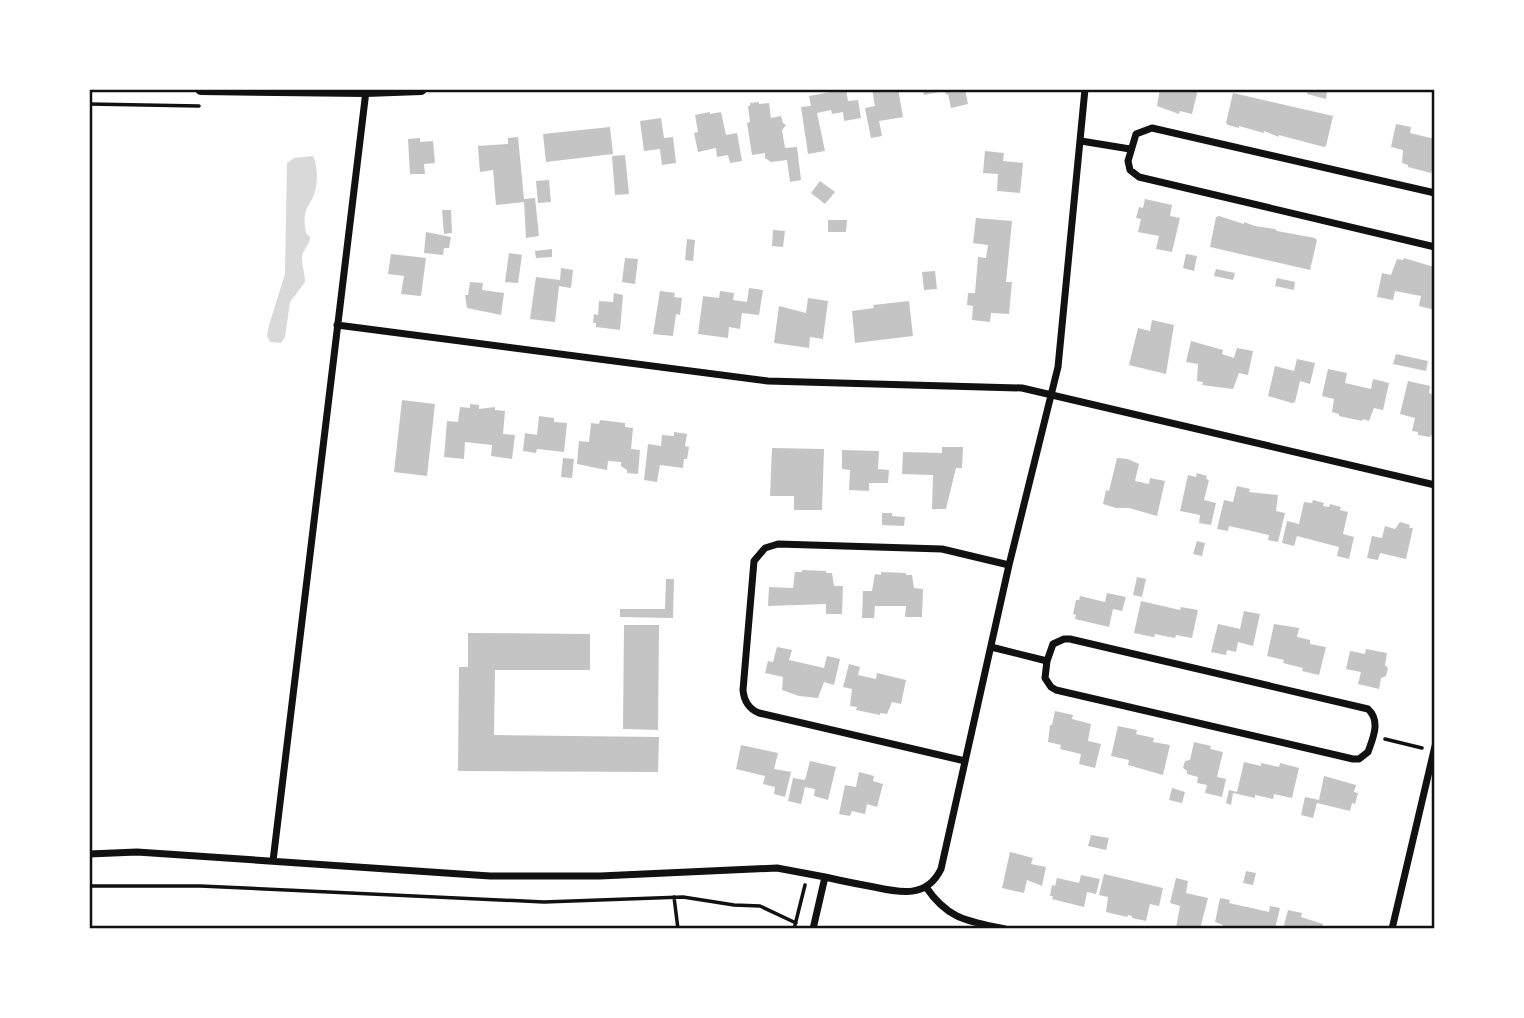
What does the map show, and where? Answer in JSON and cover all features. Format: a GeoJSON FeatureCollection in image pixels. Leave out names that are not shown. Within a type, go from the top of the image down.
{"type":"FeatureCollection","features":[{"type":"Feature","properties":{"kind":"street"},"geometry":{"type":"LineString","coordinates":[[201,89],[421,89]]}},
{"type":"Feature","properties":{"kind":"street"},"geometry":{"type":"LineString","coordinates":[[89,854],[137,852],[544,877],[777,868],[902,893],[926,887],[942,869],[1009,565],[1060,352],[1086,89]]}},
{"type":"Feature","properties":{"kind":"street"},"geometry":{"type":"LineString","coordinates":[[273,861],[366,90]]}},
{"type":"Feature","properties":{"kind":"street"},"geometry":{"type":"LineString","coordinates":[[1435,193],[1152,128],[1136,134],[1130,149],[1128,166],[1139,177],[1435,247]]}},
{"type":"Feature","properties":{"kind":"street"},"geometry":{"type":"LineString","coordinates":[[1081,141],[1130,149]]}},
{"type":"Feature","properties":{"kind":"street"},"geometry":{"type":"LineString","coordinates":[[337,325],[750,379],[1012,387],[1435,485]]}},
{"type":"Feature","properties":{"kind":"street"},"geometry":{"type":"LineString","coordinates":[[965,761],[759,713],[749,707],[743,690],[754,561],[765,548],[778,544],[942,549],[1009,565]]}},
{"type":"Feature","properties":{"kind":"street"},"geometry":{"type":"LineString","coordinates":[[1070,639],[1368,709],[1376,720],[1373,737],[1368,752],[1359,759],[1353,759],[1056,690],[1045,678],[1047,662],[1053,644],[1070,639]]}},
{"type":"Feature","properties":{"kind":"street"},"geometry":{"type":"LineString","coordinates":[[991,647],[1047,662]]}},
{"type":"Feature","properties":{"kind":"street"},"geometry":{"type":"LineString","coordinates":[[1392,929],[1434,748]]}},
{"type":"Feature","properties":{"kind":"street"},"geometry":{"type":"LineString","coordinates":[[813,929],[825,877]]}},
{"type":"Feature","properties":{"kind":"street"},"geometry":{"type":"LineString","coordinates":[[926,887],[940,906],[954,916],[1005,929]]}},
{"type":"Feature","properties":{"kind":"path"},"geometry":{"type":"LineString","coordinates":[[1373,737],[1434,748]]}},
{"type":"Feature","properties":{"kind":"path"},"geometry":{"type":"LineString","coordinates":[[794,929],[808,873]]}},
{"type":"Feature","properties":{"kind":"path"},"geometry":{"type":"LineString","coordinates":[[89,886],[200,886],[544,902],[674,897],[760,906],[796,923]]}},
{"type":"Feature","properties":{"kind":"path"},"geometry":{"type":"LineString","coordinates":[[674,897],[678,929]]}},
{"type":"Feature","properties":{"kind":"shaded area"},"geometry":{"type":"Polygon","coordinates":[[[313,156],[317,181],[305,217],[306,233],[310,237],[302,258],[305,282],[290,302],[285,337],[281,343],[270,342],[267,336],[269,325],[285,274],[287,163],[294,158],[313,156]]]}},
{"type":"Feature","properties":{"kind":"building"},"geometry":{"type":"Polygon","coordinates":[[[846,89],[848,101],[858,100],[861,118],[844,121],[843,112],[832,114],[831,110],[817,113],[825,151],[808,154],[801,107],[811,106],[809,96],[846,89]]]}},
{"type":"Feature","properties":{"kind":"building"},"geometry":{"type":"Polygon","coordinates":[[[872,89],[898,89],[903,117],[879,121],[882,136],[871,138],[865,108],[875,106],[872,89]]]}},
{"type":"Feature","properties":{"kind":"building"},"geometry":{"type":"Polygon","coordinates":[[[922,89],[965,89],[968,104],[951,108],[945,91],[924,95],[922,89]]]}},
{"type":"Feature","properties":{"kind":"building"},"geometry":{"type":"Polygon","coordinates":[[[1160,89],[1198,89],[1192,114],[1180,111],[1179,114],[1157,106],[1160,89]]]}},
{"type":"Feature","properties":{"kind":"building"},"geometry":{"type":"Polygon","coordinates":[[[1308,89],[1327,92],[1326,99],[1307,94],[1308,89]]]}},
{"type":"Feature","properties":{"kind":"building"},"geometry":{"type":"Polygon","coordinates":[[[1233,93],[1333,116],[1326,146],[1228,125],[1226,123],[1233,93]]]}},
{"type":"Feature","properties":{"kind":"building"},"geometry":{"type":"Polygon","coordinates":[[[750,103],[769,103],[771,118],[781,116],[786,125],[782,130],[785,148],[797,147],[801,180],[790,182],[787,160],[771,162],[765,158],[765,153],[752,155],[747,123],[750,122],[748,106],[750,103]]]}},
{"type":"Feature","properties":{"kind":"building"},"geometry":{"type":"Polygon","coordinates":[[[721,112],[726,135],[737,133],[742,161],[730,163],[728,155],[717,157],[716,148],[698,152],[694,133],[698,132],[695,115],[721,112]]]}},
{"type":"Feature","properties":{"kind":"building"},"geometry":{"type":"Polygon","coordinates":[[[661,118],[664,138],[673,137],[676,163],[662,165],[660,149],[644,151],[640,121],[661,118]]]}},
{"type":"Feature","properties":{"kind":"building"},"geometry":{"type":"Polygon","coordinates":[[[1396,124],[1411,127],[1410,133],[1435,139],[1435,171],[1432,170],[1431,173],[1402,163],[1403,150],[1391,147],[1396,124]]]}},
{"type":"Feature","properties":{"kind":"building"},"geometry":{"type":"Polygon","coordinates":[[[610,127],[613,154],[546,162],[543,134],[610,127]]]}},
{"type":"Feature","properties":{"kind":"building"},"geometry":{"type":"Polygon","coordinates":[[[518,137],[524,199],[535,198],[539,236],[526,238],[524,202],[496,205],[493,170],[480,172],[478,146],[508,144],[508,138],[518,137]]]}},
{"type":"Feature","properties":{"kind":"building"},"geometry":{"type":"Polygon","coordinates":[[[420,138],[420,142],[433,141],[435,163],[424,164],[425,174],[410,174],[408,139],[420,138]]]}},
{"type":"Feature","properties":{"kind":"building"},"geometry":{"type":"Polygon","coordinates":[[[985,151],[1004,153],[1003,161],[1023,163],[1020,193],[997,191],[998,174],[983,173],[985,151]]]}},
{"type":"Feature","properties":{"kind":"building"},"geometry":{"type":"Polygon","coordinates":[[[625,155],[629,194],[615,195],[612,156],[625,155]]]}},
{"type":"Feature","properties":{"kind":"building"},"geometry":{"type":"Polygon","coordinates":[[[549,180],[551,202],[538,203],[536,181],[549,180]]]}},
{"type":"Feature","properties":{"kind":"building"},"geometry":{"type":"Polygon","coordinates":[[[820,181],[835,192],[825,204],[811,193],[820,181]]]}},
{"type":"Feature","properties":{"kind":"building"},"geometry":{"type":"Polygon","coordinates":[[[1145,199],[1172,205],[1170,216],[1180,218],[1172,252],[1156,249],[1159,236],[1138,232],[1141,219],[1136,218],[1145,199]]]}},
{"type":"Feature","properties":{"kind":"building"},"geometry":{"type":"Polygon","coordinates":[[[442,210],[451,210],[452,233],[444,234],[442,210]]]}},
{"type":"Feature","properties":{"kind":"building"},"geometry":{"type":"Polygon","coordinates":[[[1216,217],[1244,224],[1315,238],[1317,240],[1310,270],[1210,247],[1216,217]]]}},
{"type":"Feature","properties":{"kind":"building"},"geometry":{"type":"Polygon","coordinates":[[[976,218],[1012,221],[1006,282],[1012,282],[1009,314],[991,313],[990,322],[972,320],[973,306],[967,305],[968,293],[975,293],[978,257],[986,258],[988,245],[973,243],[976,218]]]}},
{"type":"Feature","properties":{"kind":"building"},"geometry":{"type":"Polygon","coordinates":[[[828,220],[847,220],[846,232],[828,232],[828,220]]]}},
{"type":"Feature","properties":{"kind":"building"},"geometry":{"type":"Polygon","coordinates":[[[773,230],[785,231],[783,247],[772,246],[773,230]]]}},
{"type":"Feature","properties":{"kind":"building"},"geometry":{"type":"Polygon","coordinates":[[[426,232],[451,237],[449,248],[444,248],[443,255],[424,253],[426,232]]]}},
{"type":"Feature","properties":{"kind":"building"},"geometry":{"type":"Polygon","coordinates":[[[687,239],[695,240],[693,261],[685,260],[687,239]]]}},
{"type":"Feature","properties":{"kind":"building"},"geometry":{"type":"Polygon","coordinates":[[[552,249],[552,257],[536,258],[535,251],[552,249]]]}},
{"type":"Feature","properties":{"kind":"building"},"geometry":{"type":"Polygon","coordinates":[[[509,253],[522,255],[518,283],[505,282],[509,253]]]}},
{"type":"Feature","properties":{"kind":"building"},"geometry":{"type":"Polygon","coordinates":[[[391,254],[426,258],[421,296],[401,294],[404,276],[388,274],[391,254]]]}},
{"type":"Feature","properties":{"kind":"building"},"geometry":{"type":"Polygon","coordinates":[[[1186,254],[1197,256],[1194,271],[1183,268],[1186,254]]]}},
{"type":"Feature","properties":{"kind":"building"},"geometry":{"type":"Polygon","coordinates":[[[625,258],[638,259],[635,284],[622,282],[625,258]]]}},
{"type":"Feature","properties":{"kind":"building"},"geometry":{"type":"Polygon","coordinates":[[[1404,258],[1434,267],[1432,276],[1435,281],[1435,310],[1419,306],[1421,296],[1395,291],[1393,300],[1377,297],[1382,273],[1391,275],[1397,259],[1404,258]]]}},
{"type":"Feature","properties":{"kind":"building"},"geometry":{"type":"Polygon","coordinates":[[[561,268],[573,270],[571,288],[559,286],[555,322],[530,319],[536,277],[560,280],[561,268]]]}},
{"type":"Feature","properties":{"kind":"building"},"geometry":{"type":"Polygon","coordinates":[[[1216,269],[1235,273],[1233,280],[1214,276],[1216,269]]]}},
{"type":"Feature","properties":{"kind":"building"},"geometry":{"type":"Polygon","coordinates":[[[935,271],[937,289],[924,290],[922,272],[935,271]]]}},
{"type":"Feature","properties":{"kind":"building"},"geometry":{"type":"Polygon","coordinates":[[[1277,278],[1295,282],[1294,290],[1275,286],[1277,278]]]}},
{"type":"Feature","properties":{"kind":"building"},"geometry":{"type":"Polygon","coordinates":[[[470,282],[483,283],[482,290],[504,293],[501,315],[467,308],[465,295],[468,295],[470,282]]]}},
{"type":"Feature","properties":{"kind":"building"},"geometry":{"type":"Polygon","coordinates":[[[749,288],[763,290],[759,315],[742,313],[740,329],[729,327],[728,338],[698,334],[703,296],[719,298],[720,291],[734,293],[733,300],[747,302],[749,288]]]}},
{"type":"Feature","properties":{"kind":"building"},"geometry":{"type":"Polygon","coordinates":[[[660,291],[675,293],[674,297],[682,298],[680,315],[676,314],[673,336],[653,334],[660,291]]]}},
{"type":"Feature","properties":{"kind":"building"},"geometry":{"type":"Polygon","coordinates":[[[614,293],[623,295],[620,330],[596,327],[596,323],[593,323],[594,314],[598,315],[599,301],[613,302],[614,293]]]}},
{"type":"Feature","properties":{"kind":"building"},"geometry":{"type":"Polygon","coordinates":[[[808,298],[828,301],[823,339],[810,337],[809,348],[774,343],[779,306],[806,313],[808,298]]]}},
{"type":"Feature","properties":{"kind":"building"},"geometry":{"type":"Polygon","coordinates":[[[909,301],[913,336],[855,343],[852,311],[874,308],[873,305],[909,301]]]}},
{"type":"Feature","properties":{"kind":"building"},"geometry":{"type":"Polygon","coordinates":[[[1152,320],[1174,325],[1166,374],[1129,365],[1138,328],[1150,331],[1152,320]]]}},
{"type":"Feature","properties":{"kind":"building"},"geometry":{"type":"Polygon","coordinates":[[[1191,341],[1223,350],[1222,354],[1234,358],[1237,348],[1253,351],[1248,375],[1239,373],[1233,389],[1202,385],[1203,382],[1197,381],[1198,364],[1186,362],[1191,341]]]}},
{"type":"Feature","properties":{"kind":"building"},"geometry":{"type":"Polygon","coordinates":[[[1396,354],[1428,361],[1426,371],[1393,364],[1396,354]]]}},
{"type":"Feature","properties":{"kind":"building"},"geometry":{"type":"Polygon","coordinates":[[[1297,359],[1315,363],[1310,384],[1300,381],[1295,402],[1292,403],[1268,396],[1275,366],[1294,371],[1297,359]]]}},
{"type":"Feature","properties":{"kind":"building"},"geometry":{"type":"Polygon","coordinates":[[[1328,369],[1347,373],[1345,383],[1371,389],[1373,379],[1389,383],[1383,410],[1374,408],[1369,421],[1339,416],[1332,412],[1334,399],[1322,396],[1328,369]]]}},
{"type":"Feature","properties":{"kind":"building"},"geometry":{"type":"Polygon","coordinates":[[[1408,381],[1430,386],[1429,393],[1435,395],[1435,436],[1418,435],[1418,432],[1412,431],[1415,418],[1400,414],[1408,381]]]}},
{"type":"Feature","properties":{"kind":"building"},"geometry":{"type":"Polygon","coordinates":[[[402,400],[435,404],[427,476],[394,472],[402,400]]]}},
{"type":"Feature","properties":{"kind":"building"},"geometry":{"type":"Polygon","coordinates":[[[470,404],[479,405],[479,409],[495,407],[495,410],[505,411],[503,434],[515,435],[512,459],[491,456],[492,445],[465,442],[464,459],[444,457],[447,421],[458,422],[460,407],[470,408],[470,404]]]}},
{"type":"Feature","properties":{"kind":"building"},"geometry":{"type":"Polygon","coordinates":[[[539,416],[554,418],[554,422],[567,423],[564,452],[537,449],[536,453],[523,451],[525,433],[537,435],[539,416]]]}},
{"type":"Feature","properties":{"kind":"building"},"geometry":{"type":"Polygon","coordinates":[[[600,420],[625,423],[625,427],[633,428],[631,449],[640,450],[638,474],[627,473],[621,462],[608,461],[607,470],[577,464],[579,441],[589,442],[591,423],[599,424],[600,420]]]}},
{"type":"Feature","properties":{"kind":"building"},"geometry":{"type":"Polygon","coordinates":[[[674,432],[687,434],[685,446],[689,447],[683,468],[660,465],[657,482],[644,480],[648,444],[661,446],[662,435],[674,436],[674,432]]]}},
{"type":"Feature","properties":{"kind":"building"},"geometry":{"type":"Polygon","coordinates":[[[942,447],[963,447],[962,468],[956,468],[946,509],[932,509],[933,475],[902,474],[903,452],[942,453],[942,447]]]}},
{"type":"Feature","properties":{"kind":"building"},"geometry":{"type":"Polygon","coordinates":[[[772,448],[824,449],[822,510],[794,510],[794,496],[770,496],[772,448]]]}},
{"type":"Feature","properties":{"kind":"building"},"geometry":{"type":"Polygon","coordinates":[[[842,450],[879,451],[878,469],[889,470],[888,483],[869,483],[869,491],[849,490],[850,470],[842,469],[842,450]]]}},
{"type":"Feature","properties":{"kind":"building"},"geometry":{"type":"Polygon","coordinates":[[[563,458],[574,459],[572,478],[561,477],[563,458]]]}},
{"type":"Feature","properties":{"kind":"building"},"geometry":{"type":"Polygon","coordinates":[[[1117,458],[1139,464],[1135,481],[1149,484],[1150,478],[1165,481],[1157,516],[1103,504],[1117,458]]]}},
{"type":"Feature","properties":{"kind":"building"},"geometry":{"type":"Polygon","coordinates":[[[1197,473],[1207,476],[1206,479],[1209,480],[1204,500],[1216,503],[1211,525],[1199,523],[1200,515],[1180,511],[1188,475],[1196,477],[1197,473]]]}},
{"type":"Feature","properties":{"kind":"building"},"geometry":{"type":"Polygon","coordinates":[[[1237,486],[1250,489],[1249,492],[1278,495],[1276,511],[1285,513],[1278,542],[1268,540],[1269,535],[1229,526],[1228,531],[1217,529],[1224,500],[1233,502],[1237,486]]]}},
{"type":"Feature","properties":{"kind":"building"},"geometry":{"type":"Polygon","coordinates":[[[1313,500],[1324,503],[1323,506],[1329,507],[1330,504],[1341,507],[1340,510],[1348,512],[1343,534],[1354,537],[1349,559],[1337,556],[1339,547],[1297,536],[1294,546],[1282,543],[1287,521],[1299,524],[1304,502],[1312,503],[1313,500]]]}},
{"type":"Feature","properties":{"kind":"building"},"geometry":{"type":"Polygon","coordinates":[[[882,513],[905,517],[904,526],[882,525],[882,513]]]}},
{"type":"Feature","properties":{"kind":"building"},"geometry":{"type":"Polygon","coordinates":[[[1400,522],[1413,528],[1406,559],[1380,553],[1378,560],[1367,558],[1372,536],[1382,538],[1385,526],[1395,529],[1400,522]]]}},
{"type":"Feature","properties":{"kind":"building"},"geometry":{"type":"Polygon","coordinates":[[[1197,541],[1205,543],[1202,556],[1193,554],[1197,541]]]}},
{"type":"Feature","properties":{"kind":"building"},"geometry":{"type":"Polygon","coordinates":[[[802,570],[832,573],[834,586],[843,586],[842,614],[826,614],[826,604],[768,606],[769,587],[793,588],[795,572],[802,570]]]}},
{"type":"Feature","properties":{"kind":"building"},"geometry":{"type":"Polygon","coordinates":[[[881,572],[912,575],[914,588],[923,589],[922,617],[905,617],[906,606],[875,606],[874,618],[862,618],[863,591],[872,591],[875,574],[881,575],[881,572]]]}},
{"type":"Feature","properties":{"kind":"building"},"geometry":{"type":"Polygon","coordinates":[[[1137,577],[1146,579],[1142,597],[1133,595],[1137,577]]]}},
{"type":"Feature","properties":{"kind":"building"},"geometry":{"type":"Polygon","coordinates":[[[666,579],[674,579],[673,618],[620,617],[620,609],[665,609],[666,579]]]}},
{"type":"Feature","properties":{"kind":"building"},"geometry":{"type":"Polygon","coordinates":[[[1107,593],[1126,597],[1122,611],[1113,609],[1109,627],[1075,619],[1076,615],[1073,614],[1076,600],[1079,600],[1080,596],[1105,602],[1107,593]]]}},
{"type":"Feature","properties":{"kind":"building"},"geometry":{"type":"Polygon","coordinates":[[[1141,601],[1180,610],[1181,607],[1198,610],[1192,638],[1155,634],[1154,637],[1134,633],[1141,601]]]}},
{"type":"Feature","properties":{"kind":"building"},"geometry":{"type":"Polygon","coordinates":[[[1244,611],[1260,614],[1253,646],[1238,642],[1236,652],[1227,650],[1226,655],[1211,652],[1218,624],[1240,629],[1244,611]]]}},
{"type":"Feature","properties":{"kind":"building"},"geometry":{"type":"Polygon","coordinates":[[[1274,624],[1299,628],[1297,637],[1310,640],[1310,644],[1326,647],[1319,675],[1267,656],[1274,624]]]}},
{"type":"Feature","properties":{"kind":"building"},"geometry":{"type":"Polygon","coordinates":[[[624,625],[659,625],[658,730],[623,729],[624,625]]]}},
{"type":"Feature","properties":{"kind":"building"},"geometry":{"type":"Polygon","coordinates":[[[468,633],[590,634],[590,670],[495,670],[494,735],[659,737],[658,772],[458,771],[459,667],[468,667],[468,633]]]}},
{"type":"Feature","properties":{"kind":"building"},"geometry":{"type":"Polygon","coordinates":[[[777,647],[792,650],[789,660],[824,668],[827,656],[840,659],[834,685],[824,682],[818,698],[799,696],[782,690],[783,677],[765,673],[768,661],[773,662],[777,647]]]}},
{"type":"Feature","properties":{"kind":"building"},"geometry":{"type":"Polygon","coordinates":[[[1366,649],[1387,653],[1385,665],[1388,668],[1386,676],[1381,678],[1379,689],[1358,684],[1361,672],[1346,669],[1350,651],[1365,654],[1366,649]]]}},
{"type":"Feature","properties":{"kind":"building"},"geometry":{"type":"Polygon","coordinates":[[[849,664],[860,667],[858,675],[876,679],[877,673],[906,680],[901,704],[892,702],[887,714],[880,715],[856,710],[857,707],[850,706],[852,689],[843,687],[849,664]]]}},
{"type":"Feature","properties":{"kind":"building"},"geometry":{"type":"Polygon","coordinates":[[[1055,711],[1073,715],[1072,719],[1091,724],[1088,741],[1101,744],[1095,768],[1079,764],[1081,754],[1060,749],[1061,745],[1048,742],[1055,711]]]}},
{"type":"Feature","properties":{"kind":"building"},"geometry":{"type":"Polygon","coordinates":[[[1118,726],[1137,730],[1136,734],[1154,738],[1153,742],[1170,745],[1163,775],[1128,765],[1129,760],[1111,756],[1118,726]]]}},
{"type":"Feature","properties":{"kind":"building"},"geometry":{"type":"Polygon","coordinates":[[[1194,742],[1223,752],[1217,777],[1226,779],[1222,797],[1205,793],[1207,785],[1197,783],[1198,777],[1187,774],[1183,768],[1185,761],[1190,760],[1194,742]]]}},
{"type":"Feature","properties":{"kind":"building"},"geometry":{"type":"Polygon","coordinates":[[[741,745],[778,753],[774,769],[791,772],[785,797],[774,794],[775,787],[763,784],[765,776],[736,769],[741,745]]]}},
{"type":"Feature","properties":{"kind":"building"},"geometry":{"type":"Polygon","coordinates":[[[810,761],[836,767],[828,800],[814,796],[815,789],[805,787],[801,804],[788,801],[793,778],[805,780],[810,761]]]}},
{"type":"Feature","properties":{"kind":"building"},"geometry":{"type":"Polygon","coordinates":[[[1244,762],[1279,767],[1280,763],[1299,768],[1292,798],[1274,794],[1273,799],[1255,795],[1255,798],[1233,793],[1231,805],[1226,803],[1229,790],[1237,792],[1244,762]]]}},
{"type":"Feature","properties":{"kind":"building"},"geometry":{"type":"Polygon","coordinates":[[[859,772],[874,776],[873,781],[883,784],[877,807],[867,804],[865,814],[852,811],[850,816],[839,814],[845,785],[856,787],[859,772]]]}},
{"type":"Feature","properties":{"kind":"building"},"geometry":{"type":"Polygon","coordinates":[[[1324,776],[1356,785],[1354,792],[1358,793],[1355,804],[1352,803],[1350,811],[1317,803],[1313,818],[1301,815],[1305,797],[1319,800],[1324,776]]]}},
{"type":"Feature","properties":{"kind":"building"},"geometry":{"type":"Polygon","coordinates":[[[1172,788],[1185,792],[1182,803],[1169,800],[1172,788]]]}},
{"type":"Feature","properties":{"kind":"building"},"geometry":{"type":"Polygon","coordinates":[[[1091,835],[1109,838],[1106,850],[1088,846],[1091,835]]]}},
{"type":"Feature","properties":{"kind":"building"},"geometry":{"type":"Polygon","coordinates":[[[1010,852],[1033,858],[1031,864],[1046,867],[1042,886],[1027,880],[1024,893],[1002,888],[1010,852]]]}},
{"type":"Feature","properties":{"kind":"building"},"geometry":{"type":"Polygon","coordinates":[[[1246,871],[1256,873],[1253,885],[1243,883],[1246,871]]]}},
{"type":"Feature","properties":{"kind":"building"},"geometry":{"type":"Polygon","coordinates":[[[1104,874],[1163,888],[1159,906],[1150,904],[1146,921],[1106,912],[1108,897],[1099,895],[1104,874]]]}},
{"type":"Feature","properties":{"kind":"building"},"geometry":{"type":"Polygon","coordinates":[[[1081,875],[1100,879],[1096,894],[1087,892],[1084,907],[1052,899],[1052,885],[1055,886],[1057,878],[1079,883],[1081,875]]]}},
{"type":"Feature","properties":{"kind":"building"},"geometry":{"type":"Polygon","coordinates":[[[1176,878],[1188,881],[1186,893],[1208,898],[1200,929],[1176,928],[1180,906],[1170,903],[1176,878]]]}},
{"type":"Feature","properties":{"kind":"building"},"geometry":{"type":"Polygon","coordinates":[[[1220,898],[1230,900],[1229,903],[1269,912],[1270,906],[1280,908],[1275,929],[1222,929],[1223,925],[1215,922],[1220,898]]]}},
{"type":"Feature","properties":{"kind":"building"},"geometry":{"type":"Polygon","coordinates":[[[1288,910],[1302,913],[1301,917],[1323,924],[1322,929],[1283,929],[1288,910]]]}}]}
